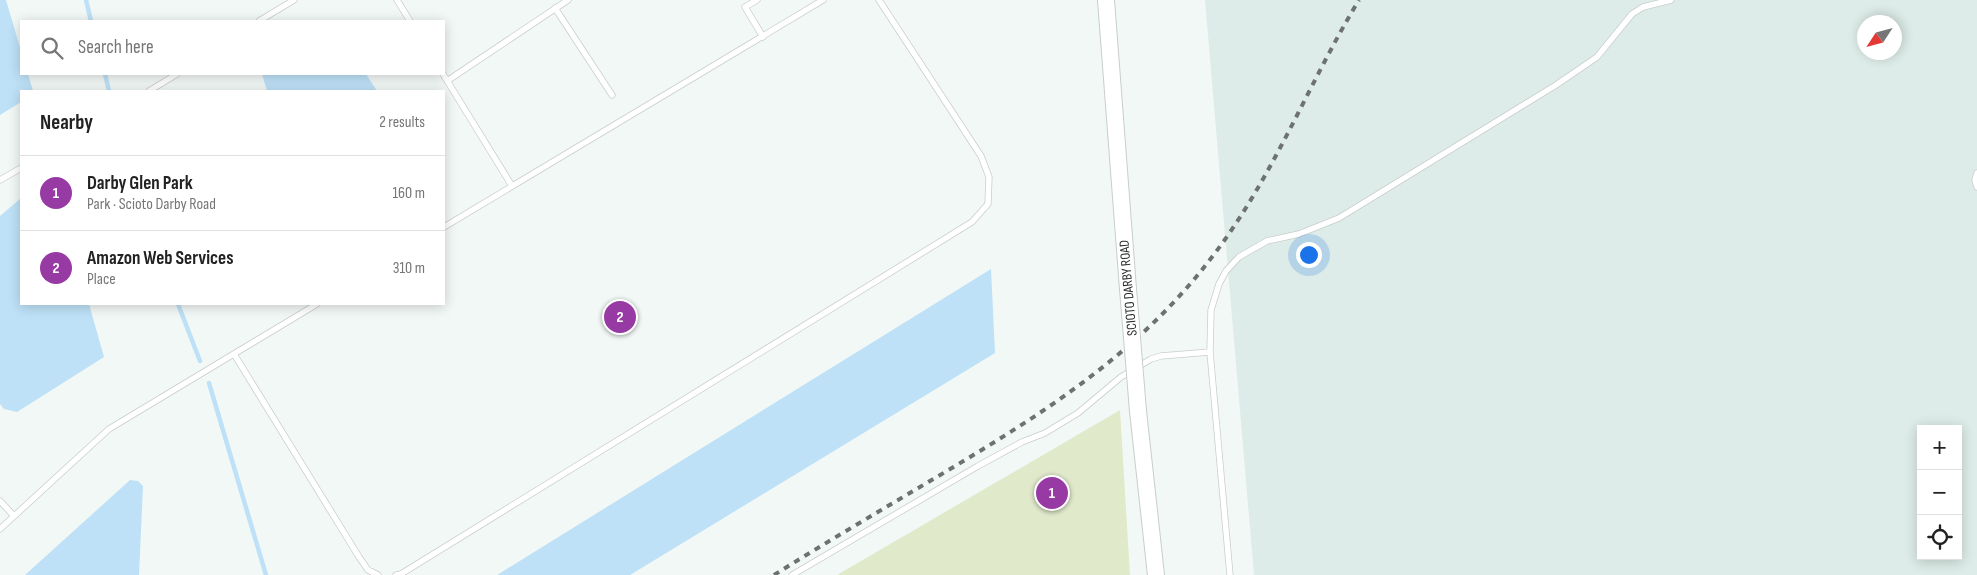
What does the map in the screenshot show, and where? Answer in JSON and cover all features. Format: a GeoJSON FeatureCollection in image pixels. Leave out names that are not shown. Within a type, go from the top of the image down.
{"type":"FeatureCollection","features":[{"type":"Feature","properties":{"kind":"main road","name":"SCIOTO DARBY ROAD"},"geometry":{"type":"LineString","coordinates":[[1106,0],[1138,411],[1156,575]]}},
{"type":"Feature","properties":{"kind":"lane"},"geometry":{"type":"LineString","coordinates":[[261,20],[294,0]]}},
{"type":"Feature","properties":{"kind":"lane"},"geometry":{"type":"LineString","coordinates":[[397,0],[409,20]]}},
{"type":"Feature","properties":{"kind":"lane"},"geometry":{"type":"LineString","coordinates":[[447,81],[568,0]]}},
{"type":"Feature","properties":{"kind":"lane"},"geometry":{"type":"LineString","coordinates":[[757,0],[745,7],[763,37]]}},
{"type":"Feature","properties":{"kind":"lane"},"geometry":{"type":"LineString","coordinates":[[445,226],[823,0]]}},
{"type":"Feature","properties":{"kind":"lane"},"geometry":{"type":"LineString","coordinates":[[396,575],[401,574],[972,222],[988,204],[990,177],[981,156],[879,0]]}},
{"type":"Feature","properties":{"kind":"lane"},"geometry":{"type":"LineString","coordinates":[[1230,575],[1210,352],[1211,310],[1214,295],[1226,271],[1238,257],[1267,241],[1306,231],[1338,218],[1580,70],[1604,50],[1632,14],[1643,7],[1671,0]]}},
{"type":"Feature","properties":{"kind":"lane"},"geometry":{"type":"LineString","coordinates":[[555,8],[612,95]]}},
{"type":"Feature","properties":{"kind":"lane"},"geometry":{"type":"LineString","coordinates":[[152,90],[175,75]]}},
{"type":"Feature","properties":{"kind":"lane"},"geometry":{"type":"LineString","coordinates":[[444,75],[512,186]]}},
{"type":"Feature","properties":{"kind":"lane"},"geometry":{"type":"LineString","coordinates":[[0,180],[20,169]]}},
{"type":"Feature","properties":{"kind":"lane"},"geometry":{"type":"LineString","coordinates":[[1977,174],[1975,180],[1977,187]]}},
{"type":"Feature","properties":{"kind":"lane"},"geometry":{"type":"LineString","coordinates":[[0,529],[109,429],[315,305]]}},
{"type":"Feature","properties":{"kind":"lane"},"geometry":{"type":"LineString","coordinates":[[792,575],[978,466],[1022,442],[1045,433],[1078,413],[1121,377],[1151,359],[1161,356],[1210,352]]}},
{"type":"Feature","properties":{"kind":"lane"},"geometry":{"type":"LineString","coordinates":[[234,354],[358,557],[368,570],[378,575]]}},
{"type":"Feature","properties":{"kind":"lane"},"geometry":{"type":"LineString","coordinates":[[0,501],[14,516]]}},
{"type":"Feature","properties":{"kind":"shaded area"},"geometry":{"type":"Polygon","coordinates":[[[1205,0],[1977,0],[1977,575],[1254,575],[1205,0]]]}},
{"type":"Feature","properties":{"kind":"green space"},"geometry":{"type":"Polygon","coordinates":[[[1120,410],[1130,575],[837,575],[1120,410]]]}},
{"type":"Feature","properties":{"kind":"water"},"geometry":{"type":"Polygon","coordinates":[[[0,0],[6,0],[20,48],[20,75],[28,75],[33,90],[20,90],[20,103],[0,115],[0,0]]]}},
{"type":"Feature","properties":{"kind":"water"},"geometry":{"type":"Polygon","coordinates":[[[262,75],[367,75],[376,90],[267,90],[262,75]]]}},
{"type":"Feature","properties":{"kind":"water"},"geometry":{"type":"Polygon","coordinates":[[[20,199],[20,305],[89,305],[104,357],[17,412],[4,409],[0,404],[0,216],[20,199]]]}},
{"type":"Feature","properties":{"kind":"water"},"geometry":{"type":"Polygon","coordinates":[[[991,269],[995,353],[630,575],[497,575],[991,269]]]}},
{"type":"Feature","properties":{"kind":"water"},"geometry":{"type":"Polygon","coordinates":[[[130,480],[138,481],[143,486],[139,575],[25,575],[130,480]]]}},
{"type":"Feature","properties":{"kind":"waterway"},"geometry":{"type":"LineString","coordinates":[[86,0],[91,20]]}},
{"type":"Feature","properties":{"kind":"waterway"},"geometry":{"type":"LineString","coordinates":[[105,75],[109,90]]}},
{"type":"Feature","properties":{"kind":"waterway"},"geometry":{"type":"LineString","coordinates":[[178,305],[200,361]]}},
{"type":"Feature","properties":{"kind":"waterway"},"geometry":{"type":"LineString","coordinates":[[209,383],[266,575]]}},
{"type":"Feature","properties":{"kind":"railway"},"geometry":{"type":"LineString","coordinates":[[774,575],[1046,409],[1082,383],[1151,325],[1182,293],[1234,227],[1272,163],[1323,64],[1359,0]]}},
{"type":"Feature","properties":{"kind":"place","name":"Amazon Web Services"},"geometry":{"type":"Point","coordinates":[620,317]}},
{"type":"Feature","properties":{"kind":"place","name":"Darby Glen Park"},"geometry":{"type":"Point","coordinates":[1052,493]}}]}
